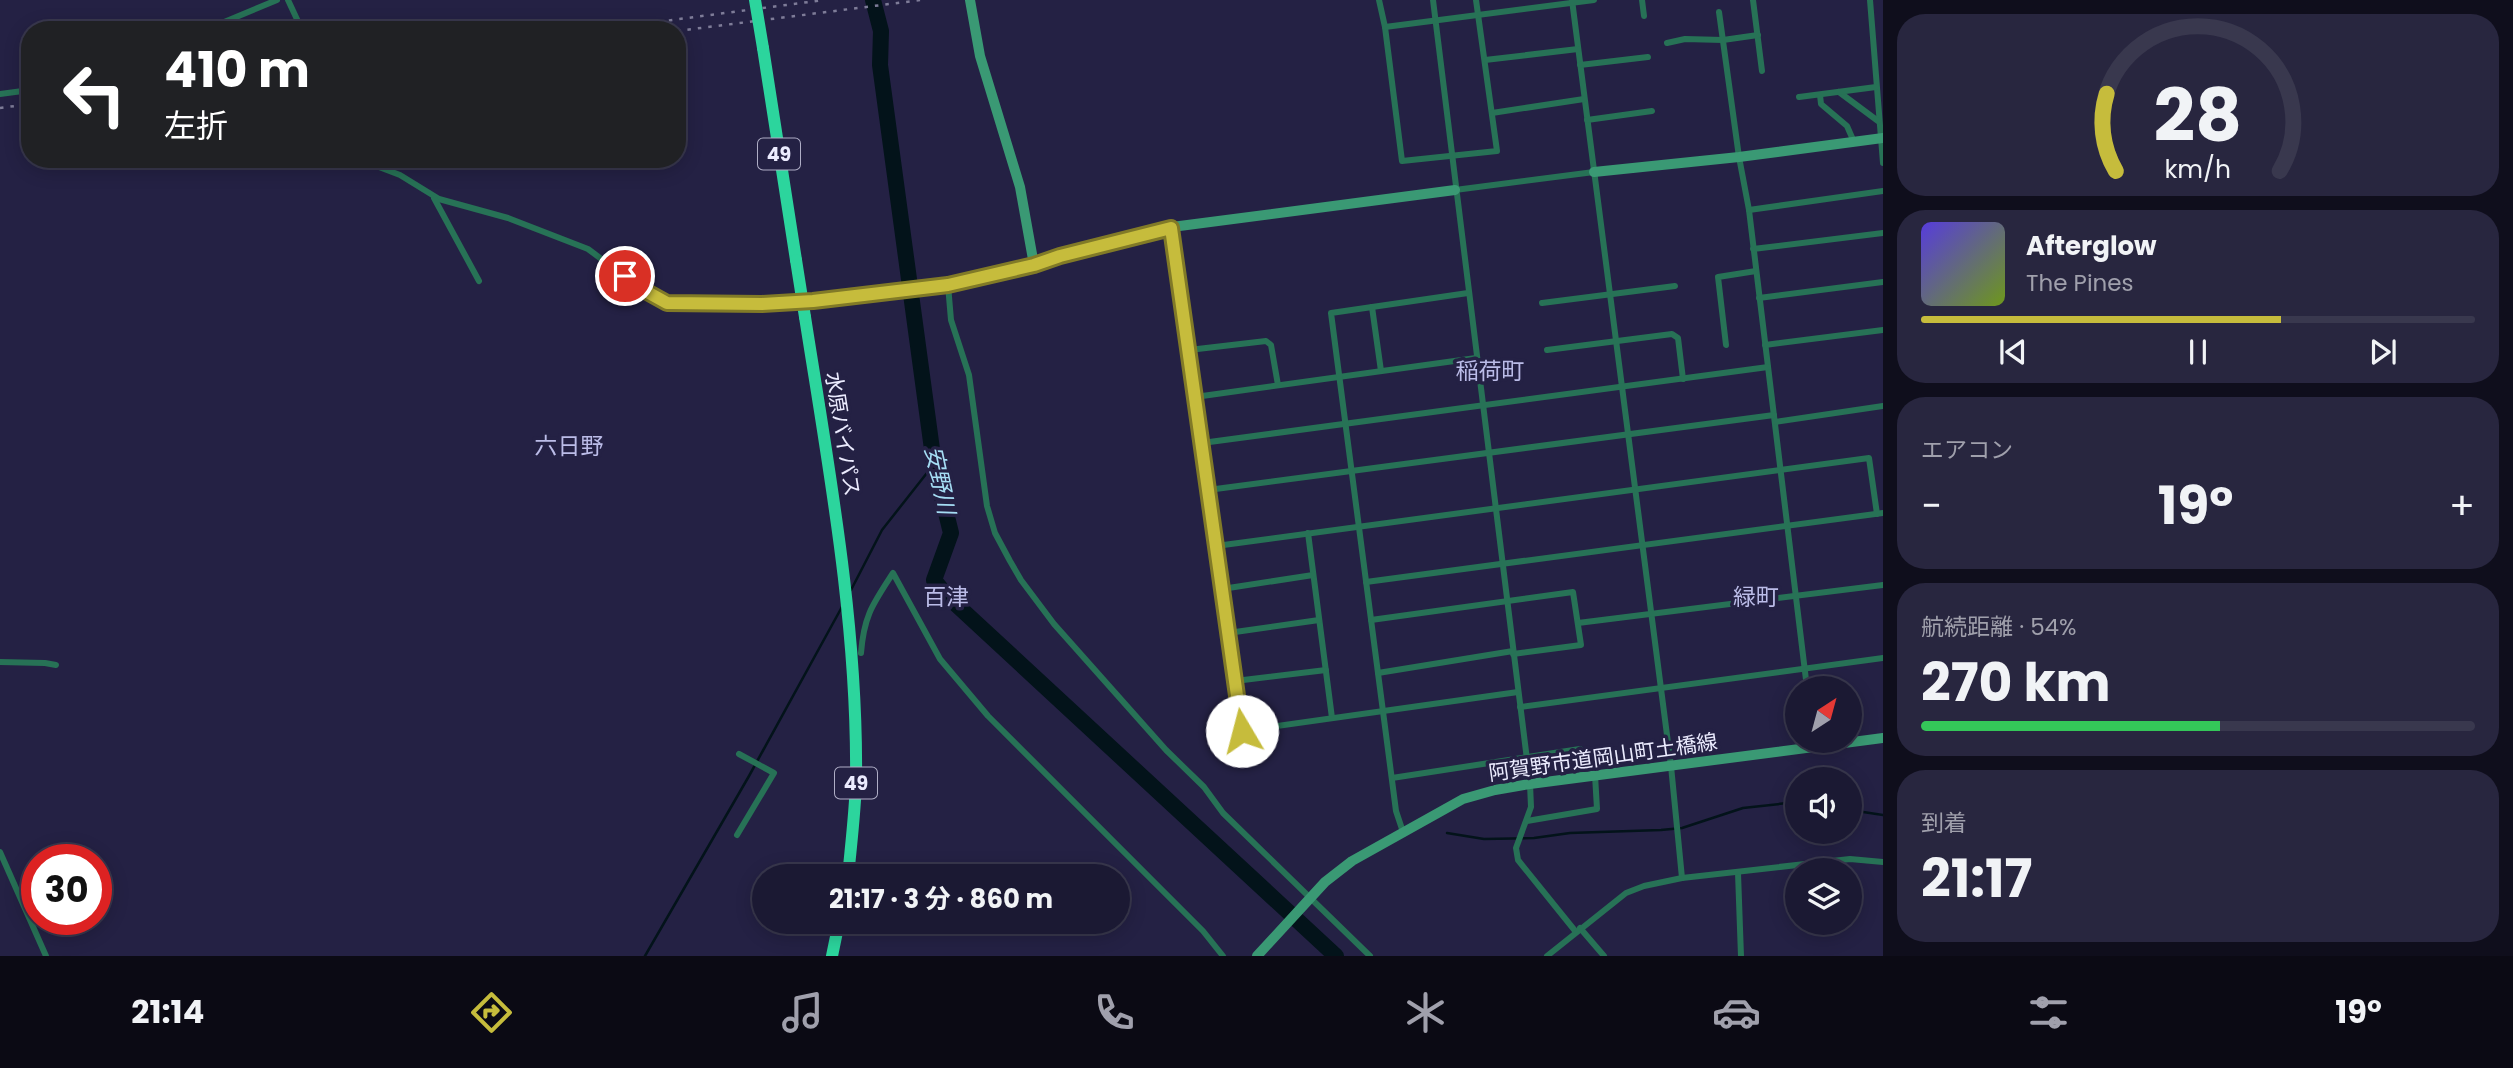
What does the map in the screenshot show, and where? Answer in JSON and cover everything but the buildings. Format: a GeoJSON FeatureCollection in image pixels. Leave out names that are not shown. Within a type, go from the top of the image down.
{"type":"FeatureCollection","features":[{"type":"Feature","properties":{"kind":"highway","name":"水原バイパス"},"geometry":{"type":"LineString","coordinates":[[755,0],[831,482],[853,688],[856,784],[849,864]]}},
{"type":"Feature","properties":{"kind":"highway"},"geometry":{"type":"LineString","coordinates":[[832,956],[837,934]]}},
{"type":"Feature","properties":{"kind":"street"},"geometry":{"type":"LineString","coordinates":[[227,21],[277,0]]}},
{"type":"Feature","properties":{"kind":"street"},"geometry":{"type":"LineString","coordinates":[[288,0],[298,21]]}},
{"type":"Feature","properties":{"kind":"street"},"geometry":{"type":"LineString","coordinates":[[970,0],[980,56],[1020,187],[1034,265]]}},
{"type":"Feature","properties":{"kind":"street"},"geometry":{"type":"LineString","coordinates":[[1379,0],[1385,27],[1402,161],[1497,151],[1476,0]]}},
{"type":"Feature","properties":{"kind":"street"},"geometry":{"type":"LineString","coordinates":[[1433,0],[1530,783],[1531,807],[1516,848],[1518,860],[1604,956]]}},
{"type":"Feature","properties":{"kind":"street"},"geometry":{"type":"LineString","coordinates":[[1385,27],[1594,0]]}},
{"type":"Feature","properties":{"kind":"street"},"geometry":{"type":"LineString","coordinates":[[1642,0],[1644,16]]}},
{"type":"Feature","properties":{"kind":"street"},"geometry":{"type":"LineString","coordinates":[[1754,0],[1762,71]]}},
{"type":"Feature","properties":{"kind":"street"},"geometry":{"type":"LineString","coordinates":[[1870,0],[1883,163]]}},
{"type":"Feature","properties":{"kind":"street"},"geometry":{"type":"LineString","coordinates":[[1572,2],[1671,766],[1682,878]]}},
{"type":"Feature","properties":{"kind":"street"},"geometry":{"type":"LineString","coordinates":[[1720,12],[1739,157],[1749,210],[1806,676]]}},
{"type":"Feature","properties":{"kind":"street"},"geometry":{"type":"LineString","coordinates":[[1667,43],[1685,39],[1723,40],[1758,35]]}},
{"type":"Feature","properties":{"kind":"street"},"geometry":{"type":"LineString","coordinates":[[1485,60],[1578,49]]}},
{"type":"Feature","properties":{"kind":"street"},"geometry":{"type":"LineString","coordinates":[[1580,65],[1648,57]]}},
{"type":"Feature","properties":{"kind":"street"},"geometry":{"type":"LineString","coordinates":[[1799,97],[1876,87]]}},
{"type":"Feature","properties":{"kind":"street"},"geometry":{"type":"LineString","coordinates":[[0,94],[21,91]]}},
{"type":"Feature","properties":{"kind":"street"},"geometry":{"type":"LineString","coordinates":[[1839,92],[1878,121]]}},
{"type":"Feature","properties":{"kind":"street"},"geometry":{"type":"LineString","coordinates":[[1821,94],[1821,104],[1847,126],[1854,142]]}},
{"type":"Feature","properties":{"kind":"street"},"geometry":{"type":"LineString","coordinates":[[1492,113],[1584,99]]}},
{"type":"Feature","properties":{"kind":"street"},"geometry":{"type":"LineString","coordinates":[[1587,120],[1652,111]]}},
{"type":"Feature","properties":{"kind":"street"},"geometry":{"type":"LineString","coordinates":[[382,168],[400,175],[433,196],[520,222],[588,249],[640,288],[671,303],[762,304],[948,285],[1171,228],[1594,172],[1739,157],[1881,138]]}},
{"type":"Feature","properties":{"kind":"street"},"geometry":{"type":"LineString","coordinates":[[1749,210],[1883,191]]}},
{"type":"Feature","properties":{"kind":"street"},"geometry":{"type":"LineString","coordinates":[[433,196],[479,281]]}},
{"type":"Feature","properties":{"kind":"street"},"geometry":{"type":"LineString","coordinates":[[1171,228],[1244,747]]}},
{"type":"Feature","properties":{"kind":"street"},"geometry":{"type":"LineString","coordinates":[[1753,249],[1883,233]]}},
{"type":"Feature","properties":{"kind":"street"},"geometry":{"type":"LineString","coordinates":[[1726,345],[1718,277],[1756,271]]}},
{"type":"Feature","properties":{"kind":"street"},"geometry":{"type":"LineString","coordinates":[[1759,298],[1883,282]]}},
{"type":"Feature","properties":{"kind":"street"},"geometry":{"type":"LineString","coordinates":[[948,285],[951,320],[969,375],[987,506],[995,533],[1021,580],[1062,632],[1166,750],[1204,787],[1223,813],[1306,903],[1370,956]]}},
{"type":"Feature","properties":{"kind":"street"},"geometry":{"type":"LineString","coordinates":[[1542,303],[1675,286]]}},
{"type":"Feature","properties":{"kind":"street"},"geometry":{"type":"LineString","coordinates":[[1403,832],[1396,811],[1331,313],[1468,293]]}},
{"type":"Feature","properties":{"kind":"street"},"geometry":{"type":"LineString","coordinates":[[1372,307],[1381,371]]}},
{"type":"Feature","properties":{"kind":"street"},"geometry":{"type":"LineString","coordinates":[[1765,345],[1883,330]]}},
{"type":"Feature","properties":{"kind":"street"},"geometry":{"type":"LineString","coordinates":[[1547,350],[1672,334],[1678,338],[1683,379]]}},
{"type":"Feature","properties":{"kind":"street"},"geometry":{"type":"LineString","coordinates":[[1189,349],[1266,341],[1271,345],[1278,385]]}},
{"type":"Feature","properties":{"kind":"street"},"geometry":{"type":"LineString","coordinates":[[1195,397],[1476,358]]}},
{"type":"Feature","properties":{"kind":"street"},"geometry":{"type":"LineString","coordinates":[[1202,443],[1768,367]]}},
{"type":"Feature","properties":{"kind":"street"},"geometry":{"type":"LineString","coordinates":[[1208,491],[1628,435],[1883,406]]}},
{"type":"Feature","properties":{"kind":"street"},"geometry":{"type":"LineString","coordinates":[[1216,545],[1869,458],[1880,513],[1366,582]]}},
{"type":"Feature","properties":{"kind":"street"},"geometry":{"type":"LineString","coordinates":[[1308,533],[1332,718]]}},
{"type":"Feature","properties":{"kind":"street"},"geometry":{"type":"LineString","coordinates":[[862,653],[863,628],[867,613],[893,572],[940,659],[988,716],[1203,931],[1223,956]]}},
{"type":"Feature","properties":{"kind":"street"},"geometry":{"type":"LineString","coordinates":[[1222,589],[1313,575]]}},
{"type":"Feature","properties":{"kind":"street"},"geometry":{"type":"LineString","coordinates":[[1578,623],[1883,585]]}},
{"type":"Feature","properties":{"kind":"street"},"geometry":{"type":"LineString","coordinates":[[1371,620],[1573,592],[1581,645],[1513,652],[1378,673]]}},
{"type":"Feature","properties":{"kind":"street"},"geometry":{"type":"LineString","coordinates":[[1228,633],[1320,620]]}},
{"type":"Feature","properties":{"kind":"street"},"geometry":{"type":"LineString","coordinates":[[1520,707],[1883,658]]}},
{"type":"Feature","properties":{"kind":"street"},"geometry":{"type":"LineString","coordinates":[[0,662],[56,665]]}},
{"type":"Feature","properties":{"kind":"street"},"geometry":{"type":"LineString","coordinates":[[1235,681],[1326,670]]}},
{"type":"Feature","properties":{"kind":"street"},"geometry":{"type":"LineString","coordinates":[[1242,731],[1518,692]]}},
{"type":"Feature","properties":{"kind":"street","name":"阿賀野市道岡山町土橋線"},"geometry":{"type":"LineString","coordinates":[[1862,740],[1883,738]]}},
{"type":"Feature","properties":{"kind":"street","name":"阿賀野市道岡山町土橋線"},"geometry":{"type":"LineString","coordinates":[[1257,956],[1345,865],[1463,799],[1530,783],[1671,766],[1785,748]]}},
{"type":"Feature","properties":{"kind":"street"},"geometry":{"type":"LineString","coordinates":[[1392,778],[1580,749],[1583,777]]}},
{"type":"Feature","properties":{"kind":"street"},"geometry":{"type":"LineString","coordinates":[[737,835],[774,773],[739,754]]}},
{"type":"Feature","properties":{"kind":"street"},"geometry":{"type":"LineString","coordinates":[[1527,821],[1597,809],[1595,775]]}},
{"type":"Feature","properties":{"kind":"street"},"geometry":{"type":"LineString","coordinates":[[0,852],[46,956]]}},
{"type":"Feature","properties":{"kind":"street"},"geometry":{"type":"LineString","coordinates":[[1547,956],[1626,893],[1644,886],[1682,878],[1850,859],[1883,862]]}},
{"type":"Feature","properties":{"kind":"street"},"geometry":{"type":"LineString","coordinates":[[1738,873],[1741,956]]}},
{"type":"Feature","properties":{"kind":"waterway","name":"安野川"},"geometry":{"type":"LineString","coordinates":[[873,0],[881,31],[880,65],[934,464],[951,533],[934,580],[947,596],[1336,956]]}},
{"type":"Feature","properties":{"kind":"waterway"},"geometry":{"type":"LineString","coordinates":[[851,590],[882,530],[934,464]]}},
{"type":"Feature","properties":{"kind":"waterway"},"geometry":{"type":"LineString","coordinates":[[645,956],[749,776],[843,605]]}},
{"type":"Feature","properties":{"kind":"waterway"},"geometry":{"type":"LineString","coordinates":[[1447,833],[1484,839],[1661,830],[1682,828],[1743,808],[1785,803]]}},
{"type":"Feature","properties":{"kind":"waterway"},"geometry":{"type":"LineString","coordinates":[[1862,812],[1883,815]]}},
{"type":"Feature","properties":{"kind":"railway"},"geometry":{"type":"LineString","coordinates":[[664,21],[824,0]]}},
{"type":"Feature","properties":{"kind":"railway"},"geometry":{"type":"LineString","coordinates":[[686,30],[921,0]]}},
{"type":"Feature","properties":{"kind":"railway"},"geometry":{"type":"LineString","coordinates":[[0,108],[21,105]]}},
{"type":"Feature","properties":{"kind":"district","name":"稲荷町"},"geometry":{"type":"Point","coordinates":[1490,371]}},
{"type":"Feature","properties":{"kind":"district","name":"六日野"},"geometry":{"type":"Point","coordinates":[569,446]}},
{"type":"Feature","properties":{"kind":"district","name":"百津"},"geometry":{"type":"Point","coordinates":[946,597]}},
{"type":"Feature","properties":{"kind":"district","name":"緑町"},"geometry":{"type":"Point","coordinates":[1756,597]}},
{"type":"Feature","properties":{"kind":"route"},"geometry":{"type":"LineString","coordinates":[[625,276],[667,303],[762,304],[813,301],[948,285],[1171,228],[1242,731]]}}]}
